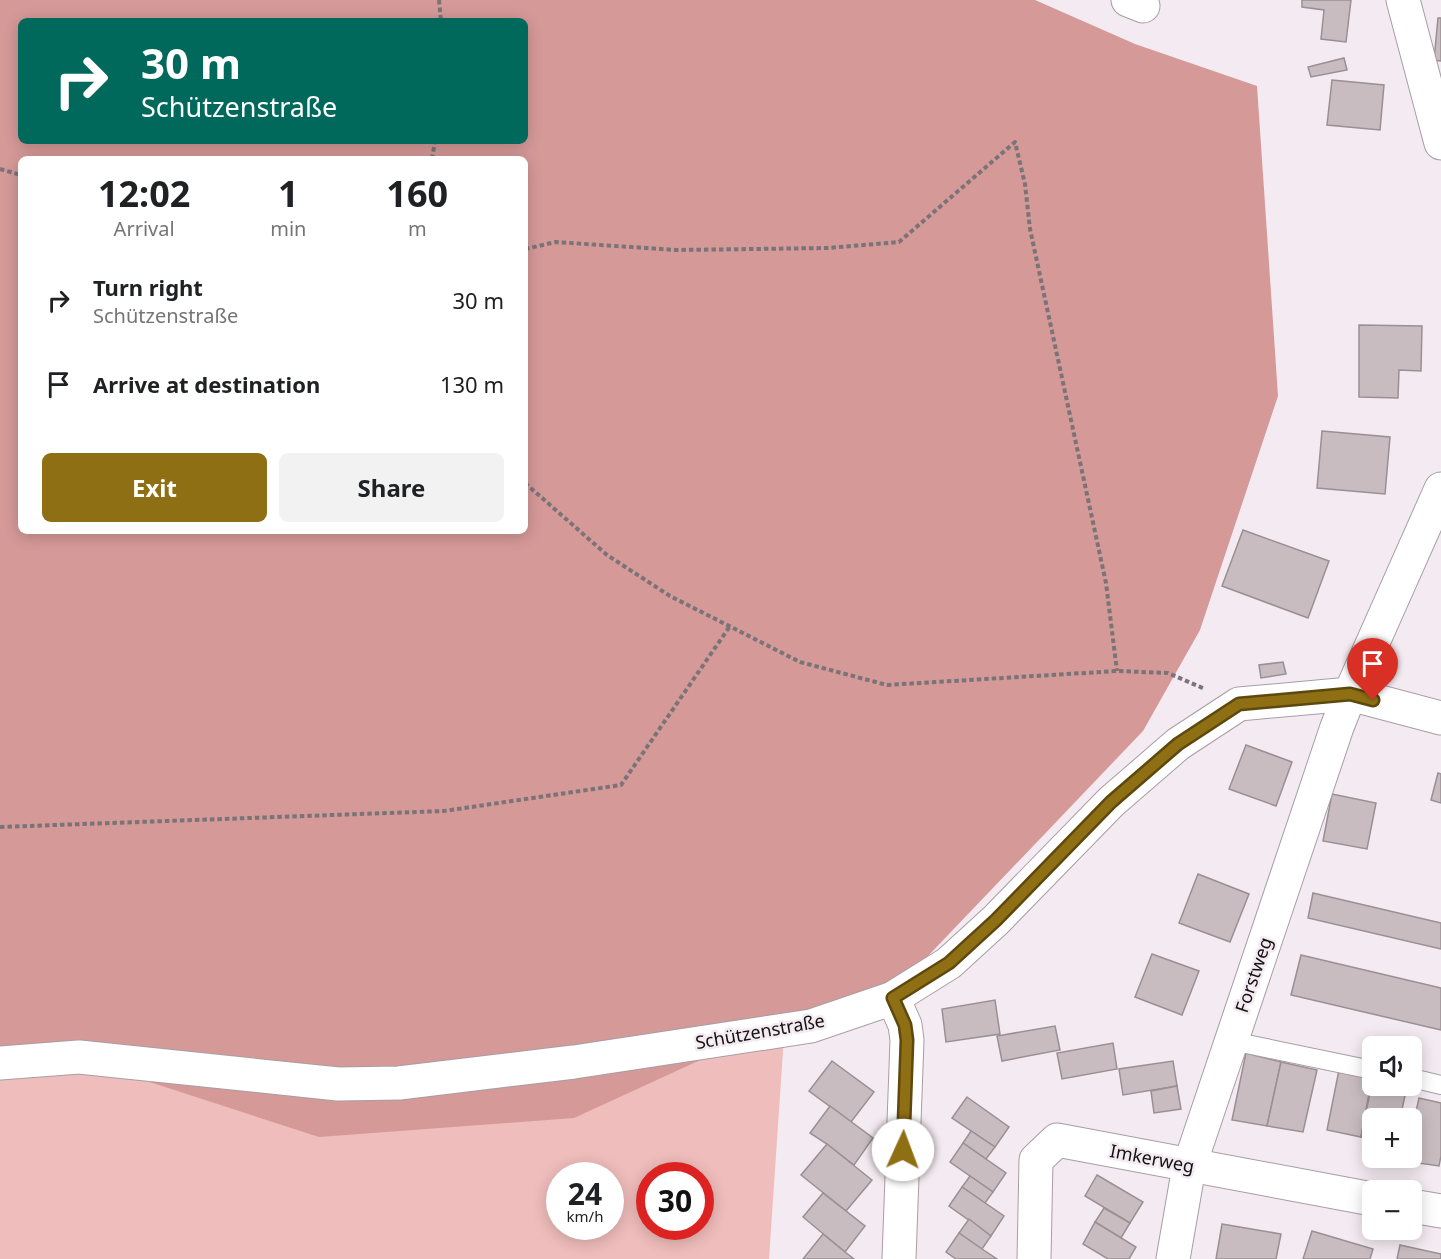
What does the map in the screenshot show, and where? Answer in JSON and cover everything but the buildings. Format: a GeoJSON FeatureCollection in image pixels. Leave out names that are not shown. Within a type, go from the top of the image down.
{"type":"FeatureCollection","features":[{"type":"Feature","properties":{"kind":"street"},"geometry":{"type":"LineString","coordinates":[[1403,0],[1441,144]]}},
{"type":"Feature","properties":{"kind":"street","name":"Forstweg"},"geometry":{"type":"LineString","coordinates":[[1173,1259],[1189,1167],[1350,694],[1441,489]]}},
{"type":"Feature","properties":{"kind":"street","name":"Schützenstraße"},"geometry":{"type":"LineString","coordinates":[[0,1063],[79,1057],[338,1084],[399,1083],[574,1062],[811,1026],[893,998],[949,963],[996,920],[1111,802],[1178,744],[1239,704],[1350,694],[1441,718]]}},
{"type":"Feature","properties":{"kind":"street"},"geometry":{"type":"LineString","coordinates":[[893,998],[905,1025],[907,1040],[899,1259]]}},
{"type":"Feature","properties":{"kind":"street","name":"Imkerweg"},"geometry":{"type":"LineString","coordinates":[[1034,1259],[1036,1160],[1057,1140],[1189,1167],[1362,1197]]}},
{"type":"Feature","properties":{"kind":"street"},"geometry":{"type":"LineString","coordinates":[[1422,1208],[1441,1212]]}},
{"type":"Feature","properties":{"kind":"lane"},"geometry":{"type":"LineString","coordinates":[[1232,1041],[1362,1068]]}},
{"type":"Feature","properties":{"kind":"lane"},"geometry":{"type":"LineString","coordinates":[[1422,1080],[1441,1084]]}},
{"type":"Feature","properties":{"kind":"path"},"geometry":{"type":"LineString","coordinates":[[439,0],[441,18]]}},
{"type":"Feature","properties":{"kind":"path"},"geometry":{"type":"LineString","coordinates":[[528,248],[556,242],[676,250],[828,248],[899,242],[1015,142],[1025,184],[1030,230],[1106,583],[1117,671]]}},
{"type":"Feature","properties":{"kind":"path"},"geometry":{"type":"LineString","coordinates":[[0,169],[18,174]]}},
{"type":"Feature","properties":{"kind":"path"},"geometry":{"type":"LineString","coordinates":[[528,486],[607,555],[670,596],[800,662],[887,685],[1117,671],[1168,673],[1239,704]]}},
{"type":"Feature","properties":{"kind":"path"},"geometry":{"type":"LineString","coordinates":[[0,827],[444,811],[621,785],[730,626]]}},
{"type":"Feature","properties":{"kind":"shaded area"},"geometry":{"type":"Polygon","coordinates":[[[0,0],[1035,0],[1135,44],[1257,86],[1278,396],[1200,630],[1143,731],[906,979],[785,1021],[574,1118],[319,1137],[82,1060],[0,1066],[0,0]]]}},
{"type":"Feature","properties":{"kind":"shaded area"},"geometry":{"type":"Polygon","coordinates":[[[785,1021],[769,1259],[0,1259],[0,1066],[785,1021]]]}},
{"type":"Feature","properties":{"kind":"route"},"geometry":{"type":"LineString","coordinates":[[903,1150],[907,1040],[905,1025],[893,998],[949,963],[996,920],[1111,802],[1178,744],[1239,704],[1350,694],[1373,700]]}}]}
